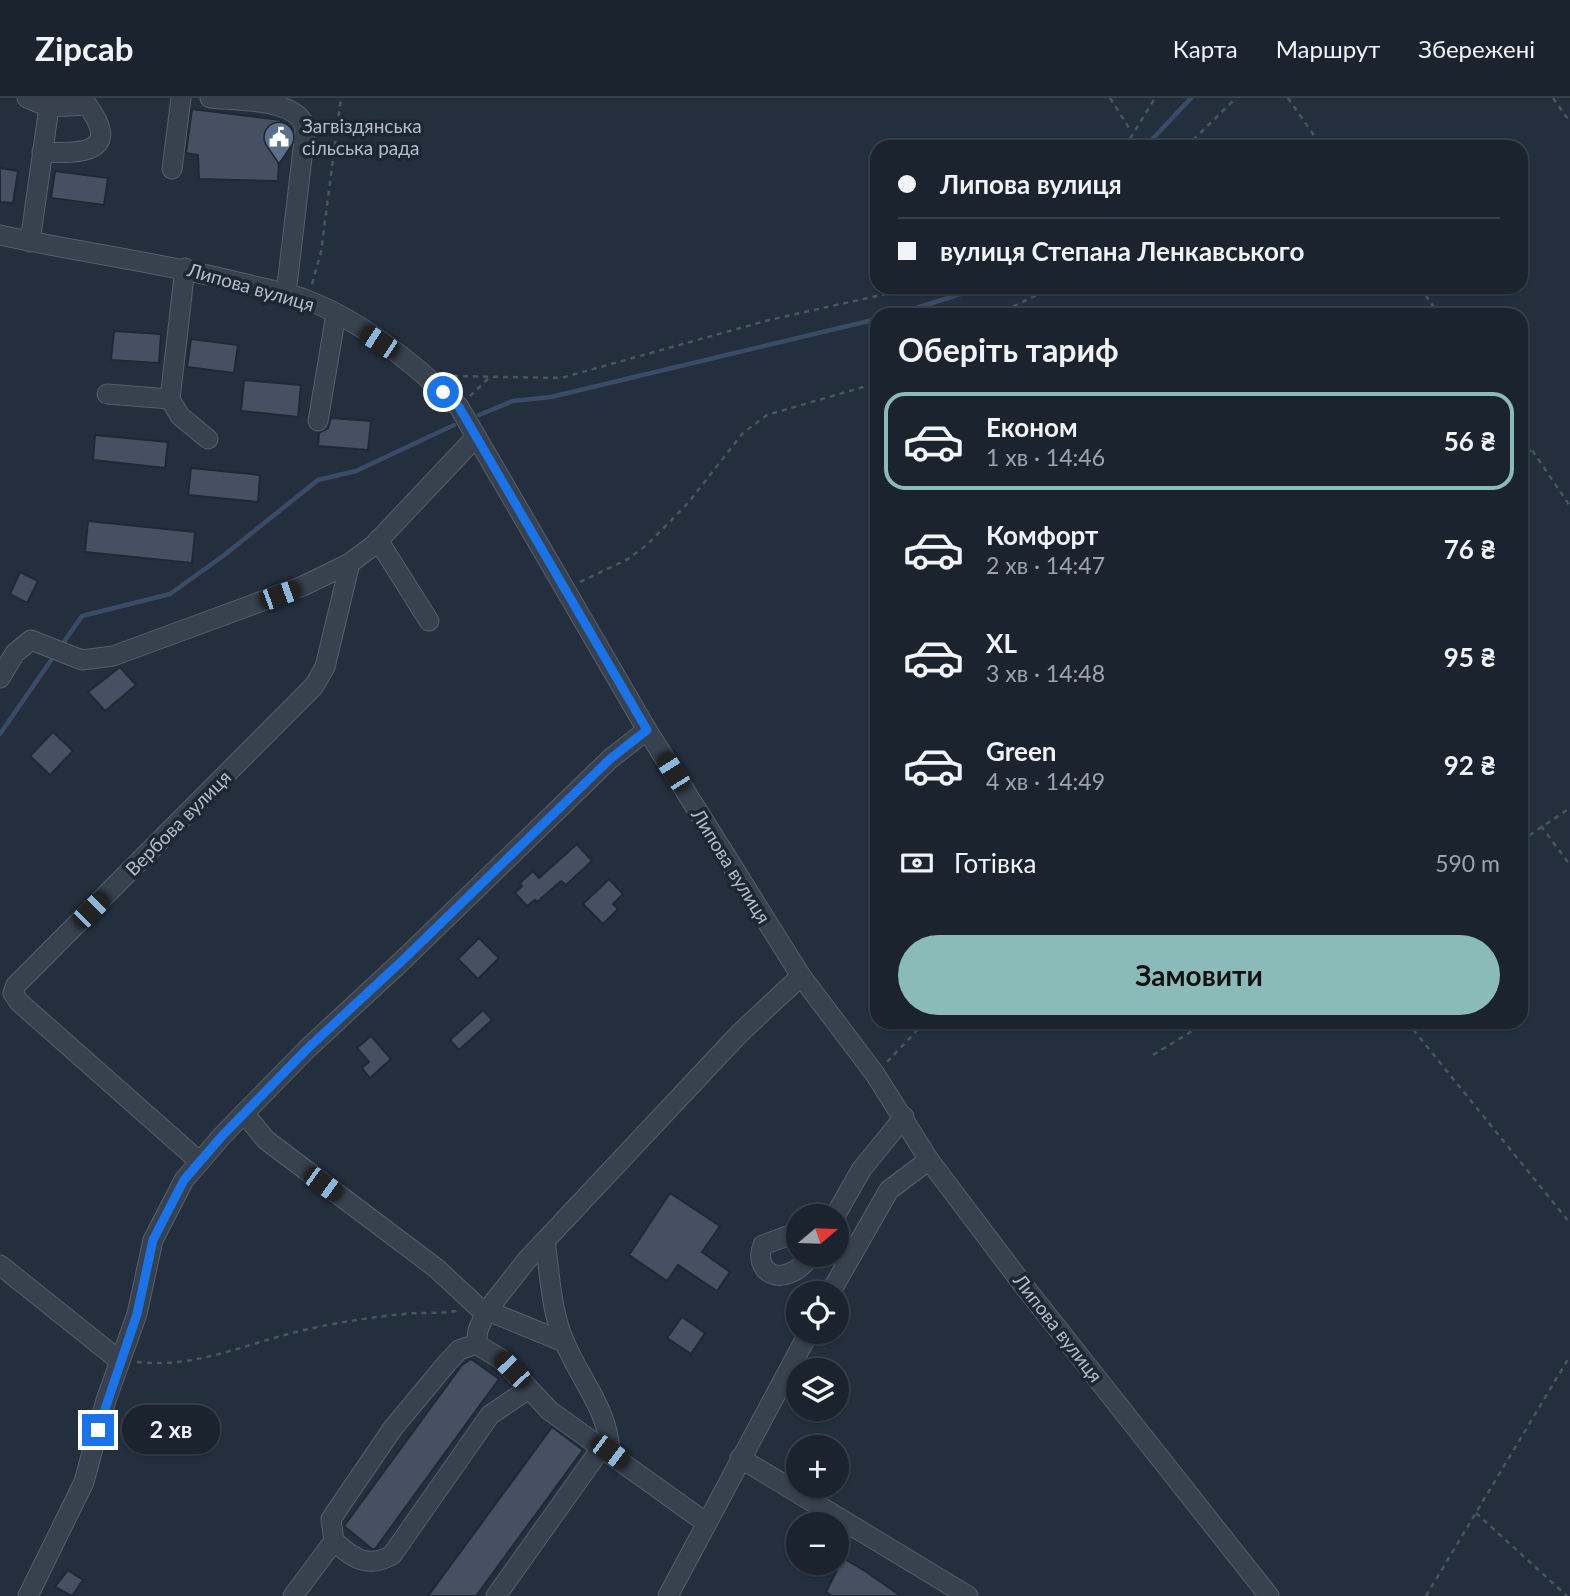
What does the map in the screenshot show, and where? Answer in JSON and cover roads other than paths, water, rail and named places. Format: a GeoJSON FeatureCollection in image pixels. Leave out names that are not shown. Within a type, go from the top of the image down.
{"type":"FeatureCollection","features":[{"type":"Feature","properties":{"kind":"street"},"geometry":{"type":"LineString","coordinates":[[27,98],[49,107],[87,105],[99,128],[98,141],[90,151],[77,155],[42,152]]}},
{"type":"Feature","properties":{"kind":"street"},"geometry":{"type":"LineString","coordinates":[[172,169],[181,98]]}},
{"type":"Feature","properties":{"kind":"street"},"geometry":{"type":"LineString","coordinates":[[210,98],[285,107],[296,111],[303,120],[305,132],[286,294]]}},
{"type":"Feature","properties":{"kind":"street"},"geometry":{"type":"LineString","coordinates":[[30,242],[49,107]]}},
{"type":"Feature","properties":{"kind":"street","name":"Липова вулиця"},"geometry":{"type":"LineString","coordinates":[[0,235],[185,268],[308,300],[336,314],[428,377],[459,407],[647,730],[801,976],[875,1074],[929,1160],[1024,1286],[1269,1596]]}},
{"type":"Feature","properties":{"kind":"street"},"geometry":{"type":"LineString","coordinates":[[185,268],[170,399],[180,416],[208,439]]}},
{"type":"Feature","properties":{"kind":"street"},"geometry":{"type":"LineString","coordinates":[[318,421],[336,314]]}},
{"type":"Feature","properties":{"kind":"street"},"geometry":{"type":"LineString","coordinates":[[107,394],[170,399]]}},
{"type":"Feature","properties":{"kind":"street"},"geometry":{"type":"LineString","coordinates":[[0,678],[15,653],[31,640],[82,660],[113,656],[303,586],[350,563],[378,540],[476,437]]}},
{"type":"Feature","properties":{"kind":"street"},"geometry":{"type":"LineString","coordinates":[[378,540],[429,621]]}},
{"type":"Feature","properties":{"kind":"street","name":"Вербова вулиця"},"geometry":{"type":"LineString","coordinates":[[200,1162],[19,1002],[13,993],[16,985],[314,686],[325,667],[350,563]]}},
{"type":"Feature","properties":{"kind":"street"},"geometry":{"type":"LineString","coordinates":[[28,1596],[84,1482],[137,1314],[161,1221],[184,1180],[244,1113],[610,759],[647,730]]}},
{"type":"Feature","properties":{"kind":"street"},"geometry":{"type":"LineString","coordinates":[[476,1344],[482,1310],[740,1033],[801,976]]}},
{"type":"Feature","properties":{"kind":"street"},"geometry":{"type":"LineString","coordinates":[[244,1113],[266,1140],[418,1254],[482,1310],[544,1331],[564,1342]]}},
{"type":"Feature","properties":{"kind":"street"},"geometry":{"type":"LineString","coordinates":[[840,1204],[861,1170],[904,1117]]}},
{"type":"Feature","properties":{"kind":"street"},"geometry":{"type":"LineString","coordinates":[[837,1281],[889,1190],[929,1160]]}},
{"type":"Feature","properties":{"kind":"street"},"geometry":{"type":"LineString","coordinates":[[786,1236],[763,1245],[761,1264],[768,1273],[779,1276],[800,1267]]}},
{"type":"Feature","properties":{"kind":"street"},"geometry":{"type":"LineString","coordinates":[[496,1596],[606,1450],[606,1423],[599,1403],[564,1342],[545,1241]]}},
{"type":"Feature","properties":{"kind":"street"},"geometry":{"type":"LineString","coordinates":[[0,1265],[120,1361]]}},
{"type":"Feature","properties":{"kind":"street"},"geometry":{"type":"LineString","coordinates":[[476,1344],[501,1359],[527,1390],[550,1411],[705,1522]]}},
{"type":"Feature","properties":{"kind":"street"},"geometry":{"type":"LineString","coordinates":[[293,1596],[334,1541],[331,1519],[393,1428],[459,1350],[476,1344]]}},
{"type":"Feature","properties":{"kind":"street"},"geometry":{"type":"LineString","coordinates":[[668,1596],[705,1522],[802,1344]]}},
{"type":"Feature","properties":{"kind":"street"},"geometry":{"type":"LineString","coordinates":[[334,1541],[359,1560],[371,1563],[392,1555],[490,1415],[527,1390]]}},
{"type":"Feature","properties":{"kind":"street"},"geometry":{"type":"LineString","coordinates":[[740,1458],[968,1596]]}},
{"type":"Feature","properties":{"kind":"waterway"},"geometry":{"type":"LineString","coordinates":[[1152,140],[1191,98]]}},
{"type":"Feature","properties":{"kind":"waterway"},"geometry":{"type":"LineString","coordinates":[[916,308],[961,294]]}},
{"type":"Feature","properties":{"kind":"waterway"},"geometry":{"type":"LineString","coordinates":[[479,415],[513,401],[551,397],[870,321]]}},
{"type":"Feature","properties":{"kind":"waterway"},"geometry":{"type":"LineString","coordinates":[[61,646],[82,616],[170,594],[223,556],[318,480],[356,471],[454,425]]}},
{"type":"Feature","properties":{"kind":"waterway"},"geometry":{"type":"LineString","coordinates":[[0,734],[54,656]]}},
{"type":"Feature","properties":{"kind":"place","name":"Загвіздянська сільська рада"},"geometry":{"type":"Point","coordinates":[279,164]}}]}
